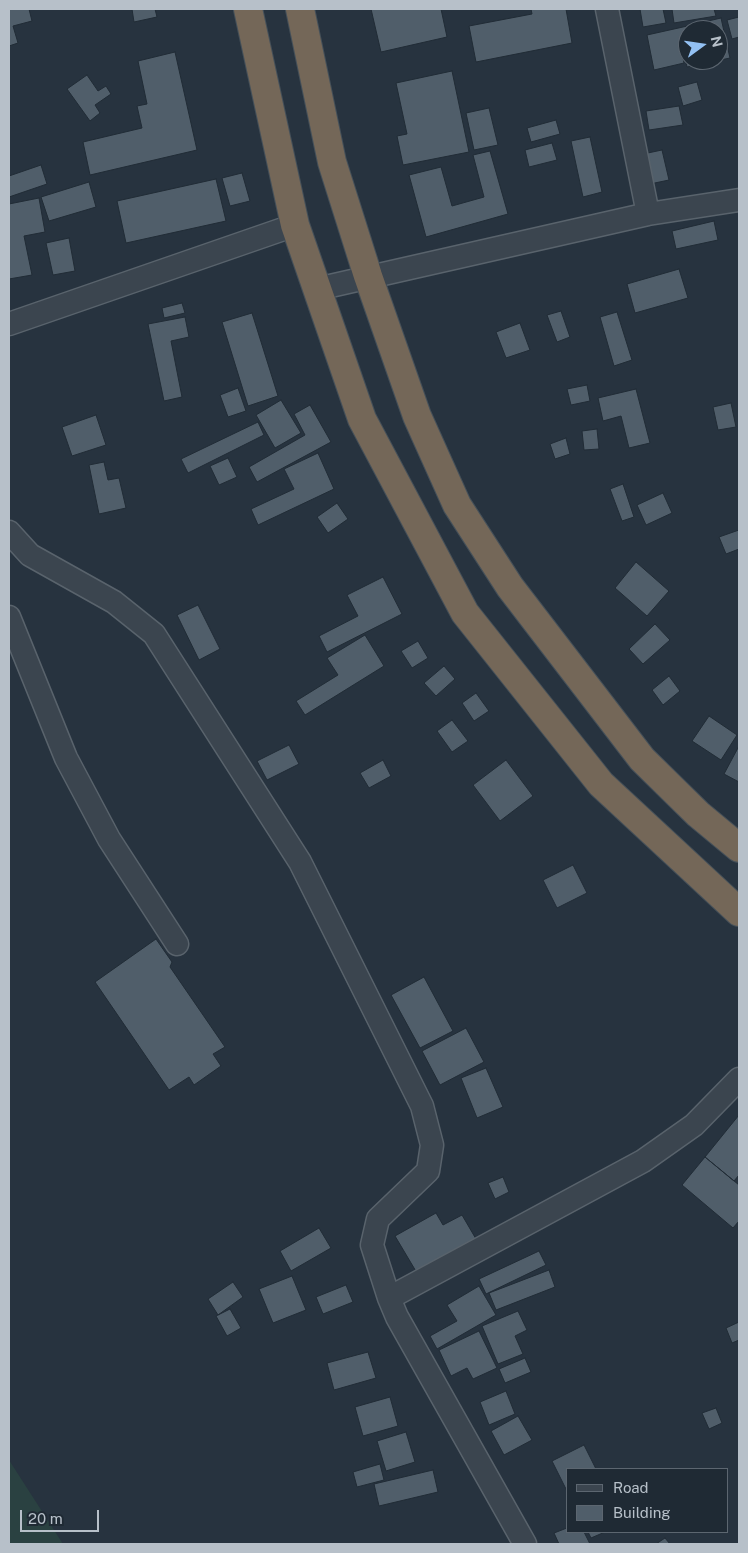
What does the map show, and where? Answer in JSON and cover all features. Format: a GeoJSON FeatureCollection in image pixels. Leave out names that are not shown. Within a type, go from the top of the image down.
{"type":"FeatureCollection","features":[{"type":"Feature","properties":{"kind":"highway"},"geometry":{"type":"LineString","coordinates":[[248,9],[295,225],[362,419],[465,613],[601,784],[739,912]]}},
{"type":"Feature","properties":{"kind":"highway"},"geometry":{"type":"LineString","coordinates":[[300,9],[332,162],[368,276],[417,416],[457,505],[510,587],[642,759],[698,814],[739,848]]}},
{"type":"Feature","properties":{"kind":"street"},"geometry":{"type":"LineString","coordinates":[[607,9],[648,214]]}},
{"type":"Feature","properties":{"kind":"street"},"geometry":{"type":"LineString","coordinates":[[317,289],[648,214],[739,200]]}},
{"type":"Feature","properties":{"kind":"street"},"geometry":{"type":"LineString","coordinates":[[9,324],[295,225]]}},
{"type":"Feature","properties":{"kind":"street"},"geometry":{"type":"LineString","coordinates":[[9,532],[30,556],[114,602],[154,634],[300,862],[422,1106],[432,1145],[428,1170],[378,1219],[372,1245],[388,1298],[396,1317],[526,1544]]}},
{"type":"Feature","properties":{"kind":"street"},"geometry":{"type":"LineString","coordinates":[[9,618],[66,758],[109,839],[178,944]]}},
{"type":"Feature","properties":{"kind":"street"},"geometry":{"type":"LineString","coordinates":[[388,1298],[643,1161],[694,1125],[739,1079]]}},
{"type":"Feature","properties":{"kind":"green space"},"geometry":{"type":"Polygon","coordinates":[[[9,1460],[63,1544],[9,1544],[9,1460]]]}},
{"type":"Feature","properties":{"kind":"building"},"geometry":{"type":"Polygon","coordinates":[[[9,9],[29,9],[32,21],[13,26],[18,43],[9,46],[9,9]]]}},
{"type":"Feature","properties":{"kind":"building"},"geometry":{"type":"Polygon","coordinates":[[[132,9],[155,9],[157,17],[134,22],[132,9]]]}},
{"type":"Feature","properties":{"kind":"building"},"geometry":{"type":"Polygon","coordinates":[[[371,9],[441,9],[447,37],[381,52],[371,9]]]}},
{"type":"Feature","properties":{"kind":"building"},"geometry":{"type":"Polygon","coordinates":[[[531,9],[566,9],[572,43],[476,62],[469,26],[532,14],[531,9]]]}},
{"type":"Feature","properties":{"kind":"building"},"geometry":{"type":"Polygon","coordinates":[[[640,9],[663,9],[666,23],[643,27],[640,9]]]}},
{"type":"Feature","properties":{"kind":"building"},"geometry":{"type":"Polygon","coordinates":[[[672,9],[714,9],[716,16],[678,20],[678,22],[674,23],[672,9]]]}},
{"type":"Feature","properties":{"kind":"building"},"geometry":{"type":"Polygon","coordinates":[[[739,17],[739,37],[732,39],[727,20],[739,17]]]}},
{"type":"Feature","properties":{"kind":"building"},"geometry":{"type":"Polygon","coordinates":[[[678,28],[678,64],[654,70],[647,35],[678,28]]]}},
{"type":"Feature","properties":{"kind":"building"},"geometry":{"type":"Polygon","coordinates":[[[175,52],[197,150],[90,175],[83,142],[142,128],[137,106],[147,104],[138,61],[175,52]]]}},
{"type":"Feature","properties":{"kind":"building"},"geometry":{"type":"Polygon","coordinates":[[[452,71],[469,152],[403,165],[397,136],[407,134],[396,83],[452,71]]]}},
{"type":"Feature","properties":{"kind":"building"},"geometry":{"type":"Polygon","coordinates":[[[87,75],[98,91],[106,86],[111,94],[95,105],[100,113],[90,121],[67,89],[87,75]]]}},
{"type":"Feature","properties":{"kind":"building"},"geometry":{"type":"Polygon","coordinates":[[[697,82],[702,100],[683,106],[678,87],[697,82]]]}},
{"type":"Feature","properties":{"kind":"building"},"geometry":{"type":"Polygon","coordinates":[[[679,106],[683,125],[649,130],[646,111],[679,106]]]}},
{"type":"Feature","properties":{"kind":"building"},"geometry":{"type":"Polygon","coordinates":[[[489,108],[498,145],[474,150],[466,113],[489,108]]]}},
{"type":"Feature","properties":{"kind":"building"},"geometry":{"type":"Polygon","coordinates":[[[556,120],[560,134],[531,142],[527,128],[556,120]]]}},
{"type":"Feature","properties":{"kind":"building"},"geometry":{"type":"Polygon","coordinates":[[[590,137],[602,192],[583,197],[571,141],[590,137]]]}},
{"type":"Feature","properties":{"kind":"building"},"geometry":{"type":"Polygon","coordinates":[[[552,143],[557,160],[529,167],[525,150],[552,143]]]}},
{"type":"Feature","properties":{"kind":"building"},"geometry":{"type":"Polygon","coordinates":[[[662,150],[669,180],[650,184],[643,154],[662,150]]]}},
{"type":"Feature","properties":{"kind":"building"},"geometry":{"type":"Polygon","coordinates":[[[490,151],[508,214],[426,237],[409,175],[441,167],[452,206],[484,197],[473,155],[490,151]]]}},
{"type":"Feature","properties":{"kind":"building"},"geometry":{"type":"Polygon","coordinates":[[[41,165],[47,184],[9,197],[9,176],[41,165]]]}},
{"type":"Feature","properties":{"kind":"building"},"geometry":{"type":"Polygon","coordinates":[[[242,173],[250,201],[230,206],[222,178],[242,173]]]}},
{"type":"Feature","properties":{"kind":"building"},"geometry":{"type":"Polygon","coordinates":[[[216,179],[226,221],[126,243],[117,201],[216,179]]]}},
{"type":"Feature","properties":{"kind":"building"},"geometry":{"type":"Polygon","coordinates":[[[89,182],[96,207],[49,221],[41,197],[89,182]]]}},
{"type":"Feature","properties":{"kind":"building"},"geometry":{"type":"Polygon","coordinates":[[[39,198],[45,232],[24,236],[32,275],[9,279],[9,204],[39,198]]]}},
{"type":"Feature","properties":{"kind":"building"},"geometry":{"type":"Polygon","coordinates":[[[714,221],[718,240],[676,249],[672,231],[714,221]]]}},
{"type":"Feature","properties":{"kind":"building"},"geometry":{"type":"Polygon","coordinates":[[[69,238],[75,271],[53,275],[46,243],[69,238]]]}},
{"type":"Feature","properties":{"kind":"building"},"geometry":{"type":"Polygon","coordinates":[[[679,269],[688,298],[635,313],[627,284],[679,269]]]}},
{"type":"Feature","properties":{"kind":"building"},"geometry":{"type":"Polygon","coordinates":[[[182,303],[185,313],[164,318],[162,308],[182,303]]]}},
{"type":"Feature","properties":{"kind":"building"},"geometry":{"type":"Polygon","coordinates":[[[561,311],[570,337],[557,342],[547,315],[561,311]]]}},
{"type":"Feature","properties":{"kind":"building"},"geometry":{"type":"Polygon","coordinates":[[[617,312],[632,360],[614,366],[600,317],[617,312]]]}},
{"type":"Feature","properties":{"kind":"building"},"geometry":{"type":"Polygon","coordinates":[[[252,313],[278,396],[248,406],[222,322],[252,313]]]}},
{"type":"Feature","properties":{"kind":"building"},"geometry":{"type":"Polygon","coordinates":[[[185,317],[189,337],[171,341],[182,397],[164,401],[148,324],[185,317]]]}},
{"type":"Feature","properties":{"kind":"building"},"geometry":{"type":"Polygon","coordinates":[[[520,323],[530,350],[506,358],[496,332],[520,323]]]}},
{"type":"Feature","properties":{"kind":"building"},"geometry":{"type":"Polygon","coordinates":[[[587,385],[590,401],[571,405],[567,389],[587,385]]]}},
{"type":"Feature","properties":{"kind":"building"},"geometry":{"type":"Polygon","coordinates":[[[238,388],[246,411],[228,417],[220,395],[238,388]]]}},
{"type":"Feature","properties":{"kind":"building"},"geometry":{"type":"Polygon","coordinates":[[[636,389],[650,443],[629,448],[621,416],[603,421],[598,398],[636,389]]]}},
{"type":"Feature","properties":{"kind":"building"},"geometry":{"type":"Polygon","coordinates":[[[281,400],[301,433],[275,448],[256,415],[281,400]]]}},
{"type":"Feature","properties":{"kind":"building"},"geometry":{"type":"Polygon","coordinates":[[[731,403],[736,427],[718,430],[713,407],[731,403]]]}},
{"type":"Feature","properties":{"kind":"building"},"geometry":{"type":"Polygon","coordinates":[[[310,405],[331,442],[257,482],[249,467],[305,435],[294,414],[310,405]]]}},
{"type":"Feature","properties":{"kind":"building"},"geometry":{"type":"Polygon","coordinates":[[[96,415],[106,445],[72,456],[62,427],[96,415]]]}},
{"type":"Feature","properties":{"kind":"building"},"geometry":{"type":"Polygon","coordinates":[[[258,422],[264,435],[188,473],[181,459],[258,422]]]}},
{"type":"Feature","properties":{"kind":"building"},"geometry":{"type":"Polygon","coordinates":[[[597,429],[599,449],[584,450],[582,431],[597,429]]]}},
{"type":"Feature","properties":{"kind":"building"},"geometry":{"type":"Polygon","coordinates":[[[566,438],[570,454],[555,459],[550,444],[566,438]]]}},
{"type":"Feature","properties":{"kind":"building"},"geometry":{"type":"Polygon","coordinates":[[[318,453],[334,489],[258,525],[251,509],[294,489],[284,469],[318,453]]]}},
{"type":"Feature","properties":{"kind":"building"},"geometry":{"type":"Polygon","coordinates":[[[228,458],[237,477],[219,485],[210,466],[228,458]]]}},
{"type":"Feature","properties":{"kind":"building"},"geometry":{"type":"Polygon","coordinates":[[[104,462],[108,480],[119,478],[126,508],[99,514],[89,465],[104,462]]]}},
{"type":"Feature","properties":{"kind":"building"},"geometry":{"type":"Polygon","coordinates":[[[623,484],[634,517],[622,521],[610,489],[623,484]]]}},
{"type":"Feature","properties":{"kind":"building"},"geometry":{"type":"Polygon","coordinates":[[[663,493],[672,513],[646,525],[637,505],[663,493]]]}},
{"type":"Feature","properties":{"kind":"building"},"geometry":{"type":"Polygon","coordinates":[[[337,503],[348,519],[328,533],[317,517],[337,503]]]}},
{"type":"Feature","properties":{"kind":"building"},"geometry":{"type":"Polygon","coordinates":[[[739,530],[739,549],[726,554],[719,537],[739,530]]]}},
{"type":"Feature","properties":{"kind":"building"},"geometry":{"type":"Polygon","coordinates":[[[636,562],[669,591],[647,616],[615,588],[636,562]]]}},
{"type":"Feature","properties":{"kind":"building"},"geometry":{"type":"Polygon","coordinates":[[[383,577],[402,614],[327,652],[319,636],[358,616],[347,595],[383,577]]]}},
{"type":"Feature","properties":{"kind":"building"},"geometry":{"type":"Polygon","coordinates":[[[198,605],[220,649],[199,660],[177,615],[198,605]]]}},
{"type":"Feature","properties":{"kind":"building"},"geometry":{"type":"Polygon","coordinates":[[[655,624],[670,640],[643,664],[629,649],[655,624]]]}},
{"type":"Feature","properties":{"kind":"building"},"geometry":{"type":"Polygon","coordinates":[[[365,635],[384,666],[305,715],[296,701],[338,675],[327,658],[365,635]]]}},
{"type":"Feature","properties":{"kind":"building"},"geometry":{"type":"Polygon","coordinates":[[[418,641],[428,658],[412,668],[401,651],[418,641]]]}},
{"type":"Feature","properties":{"kind":"building"},"geometry":{"type":"Polygon","coordinates":[[[444,666],[455,679],[436,696],[424,683],[444,666]]]}},
{"type":"Feature","properties":{"kind":"building"},"geometry":{"type":"Polygon","coordinates":[[[669,676],[680,691],[663,705],[652,690],[669,676]]]}},
{"type":"Feature","properties":{"kind":"building"},"geometry":{"type":"Polygon","coordinates":[[[476,693],[489,711],[474,721],[462,703],[476,693]]]}},
{"type":"Feature","properties":{"kind":"building"},"geometry":{"type":"Polygon","coordinates":[[[709,716],[737,735],[721,760],[692,741],[709,716]]]}},
{"type":"Feature","properties":{"kind":"building"},"geometry":{"type":"Polygon","coordinates":[[[452,720],[468,741],[452,752],[437,731],[452,720]]]}},
{"type":"Feature","properties":{"kind":"building"},"geometry":{"type":"Polygon","coordinates":[[[289,745],[299,764],[267,780],[257,761],[289,745]]]}},
{"type":"Feature","properties":{"kind":"building"},"geometry":{"type":"Polygon","coordinates":[[[739,746],[739,782],[724,774],[739,746]]]}},
{"type":"Feature","properties":{"kind":"building"},"geometry":{"type":"Polygon","coordinates":[[[383,760],[391,776],[369,788],[360,773],[383,760]]]}},
{"type":"Feature","properties":{"kind":"building"},"geometry":{"type":"Polygon","coordinates":[[[506,760],[533,796],[500,821],[473,785],[506,760]]]}},
{"type":"Feature","properties":{"kind":"building"},"geometry":{"type":"Polygon","coordinates":[[[573,865],[587,893],[557,908],[543,880],[573,865]]]}},
{"type":"Feature","properties":{"kind":"building"},"geometry":{"type":"Polygon","coordinates":[[[156,939],[172,962],[170,967],[225,1047],[213,1054],[221,1066],[194,1085],[189,1077],[169,1090],[95,982],[156,939]]]}},
{"type":"Feature","properties":{"kind":"building"},"geometry":{"type":"Polygon","coordinates":[[[424,977],[453,1031],[420,1048],[391,995],[424,977]]]}},
{"type":"Feature","properties":{"kind":"building"},"geometry":{"type":"Polygon","coordinates":[[[466,1028],[484,1062],[440,1085],[422,1051],[466,1028]]]}},
{"type":"Feature","properties":{"kind":"building"},"geometry":{"type":"Polygon","coordinates":[[[486,1068],[503,1107],[477,1118],[461,1078],[486,1068]]]}},
{"type":"Feature","properties":{"kind":"building"},"geometry":{"type":"Polygon","coordinates":[[[739,1115],[739,1175],[734,1181],[705,1157],[739,1115]]]}},
{"type":"Feature","properties":{"kind":"building"},"geometry":{"type":"Polygon","coordinates":[[[705,1157],[739,1185],[739,1221],[733,1228],[682,1185],[705,1157]]]}},
{"type":"Feature","properties":{"kind":"building"},"geometry":{"type":"Polygon","coordinates":[[[503,1177],[509,1192],[495,1199],[488,1183],[503,1177]]]}},
{"type":"Feature","properties":{"kind":"building"},"geometry":{"type":"Polygon","coordinates":[[[436,1213],[443,1225],[462,1215],[476,1239],[417,1273],[395,1236],[436,1213]]]}},
{"type":"Feature","properties":{"kind":"building"},"geometry":{"type":"Polygon","coordinates":[[[319,1228],[331,1248],[291,1271],[280,1251],[319,1228]]]}},
{"type":"Feature","properties":{"kind":"building"},"geometry":{"type":"Polygon","coordinates":[[[539,1251],[546,1265],[486,1294],[479,1279],[539,1251]]]}},
{"type":"Feature","properties":{"kind":"building"},"geometry":{"type":"Polygon","coordinates":[[[549,1270],[555,1287],[496,1310],[489,1293],[549,1270]]]}},
{"type":"Feature","properties":{"kind":"building"},"geometry":{"type":"Polygon","coordinates":[[[292,1276],[306,1310],[273,1323],[259,1289],[292,1276]]]}},
{"type":"Feature","properties":{"kind":"building"},"geometry":{"type":"Polygon","coordinates":[[[233,1282],[243,1297],[218,1315],[208,1299],[233,1282]]]}},
{"type":"Feature","properties":{"kind":"building"},"geometry":{"type":"Polygon","coordinates":[[[346,1285],[353,1302],[323,1314],[316,1297],[346,1285]]]}},
{"type":"Feature","properties":{"kind":"building"},"geometry":{"type":"Polygon","coordinates":[[[479,1286],[496,1315],[437,1349],[430,1336],[457,1321],[447,1305],[479,1286]]]}},
{"type":"Feature","properties":{"kind":"building"},"geometry":{"type":"Polygon","coordinates":[[[230,1309],[241,1328],[227,1336],[216,1316],[230,1309]]]}},
{"type":"Feature","properties":{"kind":"building"},"geometry":{"type":"Polygon","coordinates":[[[518,1311],[527,1330],[515,1336],[523,1354],[498,1364],[482,1326],[518,1311]]]}},
{"type":"Feature","properties":{"kind":"building"},"geometry":{"type":"Polygon","coordinates":[[[739,1322],[739,1340],[732,1343],[726,1328],[739,1322]]]}},
{"type":"Feature","properties":{"kind":"building"},"geometry":{"type":"Polygon","coordinates":[[[479,1331],[497,1368],[473,1379],[467,1368],[451,1376],[439,1350],[479,1331]]]}},
{"type":"Feature","properties":{"kind":"building"},"geometry":{"type":"Polygon","coordinates":[[[368,1352],[376,1378],[334,1390],[327,1363],[368,1352]]]}},
{"type":"Feature","properties":{"kind":"building"},"geometry":{"type":"Polygon","coordinates":[[[525,1358],[531,1372],[505,1383],[499,1369],[525,1358]]]}},
{"type":"Feature","properties":{"kind":"building"},"geometry":{"type":"Polygon","coordinates":[[[506,1391],[515,1414],[489,1425],[480,1402],[506,1391]]]}},
{"type":"Feature","properties":{"kind":"building"},"geometry":{"type":"Polygon","coordinates":[[[390,1397],[398,1426],[363,1436],[355,1407],[390,1397]]]}},
{"type":"Feature","properties":{"kind":"building"},"geometry":{"type":"Polygon","coordinates":[[[716,1408],[722,1423],[709,1429],[702,1413],[716,1408]]]}},
{"type":"Feature","properties":{"kind":"building"},"geometry":{"type":"Polygon","coordinates":[[[518,1416],[532,1440],[504,1455],[491,1431],[518,1416]]]}},
{"type":"Feature","properties":{"kind":"building"},"geometry":{"type":"Polygon","coordinates":[[[406,1432],[415,1462],[386,1471],[377,1441],[406,1432]]]}},
{"type":"Feature","properties":{"kind":"building"},"geometry":{"type":"Polygon","coordinates":[[[584,1445],[596,1468],[566,1468],[566,1489],[552,1461],[584,1445]]]}},
{"type":"Feature","properties":{"kind":"building"},"geometry":{"type":"Polygon","coordinates":[[[380,1464],[384,1480],[357,1487],[353,1472],[380,1464]]]}},
{"type":"Feature","properties":{"kind":"building"},"geometry":{"type":"Polygon","coordinates":[[[433,1470],[438,1492],[379,1506],[374,1484],[433,1470]]]}},
{"type":"Feature","properties":{"kind":"building"},"geometry":{"type":"Polygon","coordinates":[[[566,1528],[566,1533],[584,1533],[590,1544],[559,1544],[554,1533],[566,1528]]]}},
{"type":"Feature","properties":{"kind":"building"},"geometry":{"type":"Polygon","coordinates":[[[588,1533],[603,1533],[591,1538],[588,1533]]]}},
{"type":"Feature","properties":{"kind":"building"},"geometry":{"type":"Polygon","coordinates":[[[665,1538],[670,1544],[656,1544],[665,1538]]]}}]}
